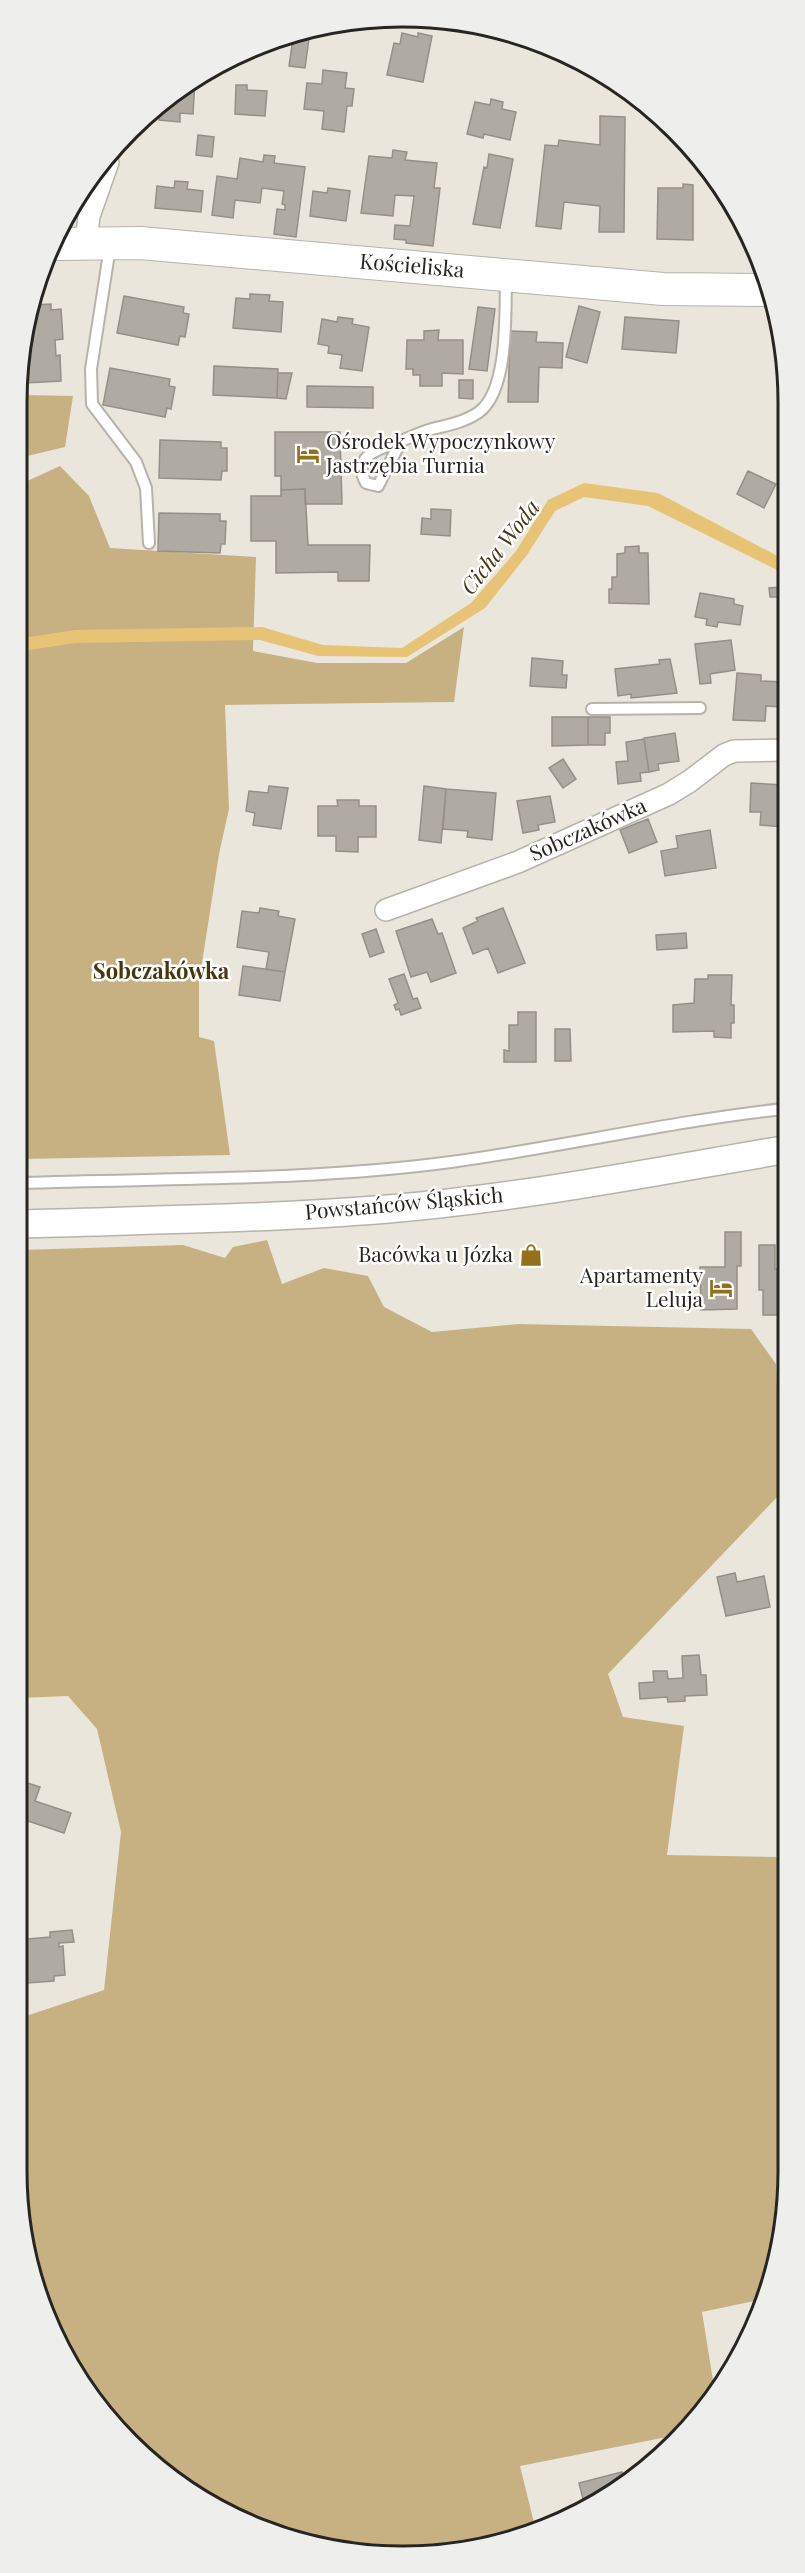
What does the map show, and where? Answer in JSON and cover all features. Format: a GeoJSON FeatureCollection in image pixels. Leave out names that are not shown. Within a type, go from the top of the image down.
{"type":"FeatureCollection","features":[{"type":"Feature","properties":{"kind":"main road","name":"Kościeliska"},"geometry":{"type":"LineString","coordinates":[[85,243],[178,246],[687,290],[760,290]]}},
{"type":"Feature","properties":{"kind":"street"},"geometry":{"type":"LineString","coordinates":[[85,243],[89,216],[103,177]]}},
{"type":"Feature","properties":{"kind":"street","name":"Sobczakówka"},"geometry":{"type":"LineString","coordinates":[[386,910],[450,889],[518,862],[669,794],[724,755],[734,751],[778,750]]}},
{"type":"Feature","properties":{"kind":"street","name":"Powstańców Śląskich"},"geometry":{"type":"LineString","coordinates":[[27,1224],[225,1218],[388,1209],[535,1191],[778,1151]]}},
{"type":"Feature","properties":{"kind":"lane"},"geometry":{"type":"LineString","coordinates":[[85,243],[92,404],[136,462],[146,488],[149,543]]}},
{"type":"Feature","properties":{"kind":"lane"},"geometry":{"type":"LineString","coordinates":[[401,441],[429,430],[457,423],[480,412],[489,401],[495,389],[502,352],[506,275]]}},
{"type":"Feature","properties":{"kind":"lane"},"geometry":{"type":"LineString","coordinates":[[592,709],[700,708]]}},
{"type":"Feature","properties":{"kind":"lane"},"geometry":{"type":"LineString","coordinates":[[27,1183],[260,1176],[382,1169],[450,1162],[778,1110]]}},
{"type":"Feature","properties":{"kind":"shaded area"},"geometry":{"type":"Polygon","coordinates":[[[27,395],[73,396],[65,447],[27,456],[27,395]]]}},
{"type":"Feature","properties":{"kind":"shaded area"},"geometry":{"type":"Polygon","coordinates":[[[60,466],[89,496],[110,548],[256,557],[253,651],[317,663],[406,663],[464,627],[454,702],[225,705],[229,809],[219,854],[199,982],[199,1037],[214,1041],[230,1155],[27,1159],[27,481],[60,466]]]}},
{"type":"Feature","properties":{"kind":"shaded area"},"geometry":{"type":"Polygon","coordinates":[[[584,483],[658,493],[778,556],[778,571],[648,506],[584,497],[555,511],[527,555],[485,608],[407,657],[318,656],[260,640],[75,643],[27,650],[27,637],[75,630],[262,627],[323,645],[402,648],[471,603],[516,551],[548,500],[584,483]]]}},
{"type":"Feature","properties":{"kind":"shaded area"},"geometry":{"type":"Polygon","coordinates":[[[267,1240],[282,1284],[324,1268],[368,1276],[384,1307],[432,1332],[518,1324],[751,1329],[776,1364],[778,1496],[608,1674],[623,1717],[684,1726],[667,1855],[778,1857],[778,2170],[775,2220],[765,2268],[754,2301],[702,2312],[713,2381],[667,2437],[520,2466],[534,2522],[476,2539],[402,2546],[329,2539],[259,2517],[194,2483],[137,2436],[90,2379],[56,2314],[34,2244],[27,2170],[27,2016],[104,1990],[121,1832],[97,1729],[68,1696],[27,1698],[27,1250],[183,1245],[225,1258],[233,1247],[267,1240]]]}},
{"type":"Feature","properties":{"kind":"building"},"geometry":{"type":"Polygon","coordinates":[[[402,33],[418,37],[418,33],[432,36],[423,82],[387,75],[394,43],[400,44],[402,33]]]}},
{"type":"Feature","properties":{"kind":"building"},"geometry":{"type":"Polygon","coordinates":[[[309,39],[305,68],[289,66],[292,44],[309,39]]]}},
{"type":"Feature","properties":{"kind":"building"},"geometry":{"type":"Polygon","coordinates":[[[323,70],[347,73],[345,88],[354,89],[352,106],[347,106],[344,132],[322,129],[324,111],[304,109],[307,83],[322,84],[323,70]]]}},
{"type":"Feature","properties":{"kind":"building"},"geometry":{"type":"Polygon","coordinates":[[[236,85],[247,85],[247,90],[267,91],[265,116],[235,114],[236,85]]]}},
{"type":"Feature","properties":{"kind":"building"},"geometry":{"type":"Polygon","coordinates":[[[194,90],[193,114],[180,113],[180,122],[159,120],[159,117],[194,90]]]}},
{"type":"Feature","properties":{"kind":"building"},"geometry":{"type":"Polygon","coordinates":[[[491,99],[503,102],[502,109],[516,112],[510,140],[484,134],[483,138],[467,134],[475,102],[490,105],[491,99]]]}},
{"type":"Feature","properties":{"kind":"building"},"geometry":{"type":"Polygon","coordinates":[[[600,116],[625,117],[624,232],[599,232],[600,206],[564,202],[561,229],[536,226],[545,145],[558,146],[559,140],[600,145],[600,116]]]}},
{"type":"Feature","properties":{"kind":"building"},"geometry":{"type":"Polygon","coordinates":[[[198,135],[214,137],[212,157],[196,155],[198,135]]]}},
{"type":"Feature","properties":{"kind":"building"},"geometry":{"type":"Polygon","coordinates":[[[393,150],[407,152],[405,160],[437,163],[434,188],[440,188],[433,246],[406,243],[406,240],[394,239],[395,225],[410,226],[414,196],[395,195],[393,216],[361,213],[369,156],[392,158],[393,150]]]}},
{"type":"Feature","properties":{"kind":"building"},"geometry":{"type":"Polygon","coordinates":[[[489,154],[513,159],[500,228],[473,224],[484,167],[487,168],[489,154]]]}},
{"type":"Feature","properties":{"kind":"building"},"geometry":{"type":"Polygon","coordinates":[[[264,155],[275,156],[274,163],[305,167],[296,237],[274,234],[277,209],[285,210],[285,205],[282,204],[284,191],[262,188],[260,203],[235,200],[233,218],[212,215],[217,176],[237,179],[240,158],[263,162],[264,155]]]}},
{"type":"Feature","properties":{"kind":"building"},"geometry":{"type":"Polygon","coordinates":[[[175,181],[188,182],[187,189],[203,191],[201,212],[155,208],[157,186],[174,188],[175,181]]]}},
{"type":"Feature","properties":{"kind":"building"},"geometry":{"type":"Polygon","coordinates":[[[683,184],[693,185],[693,240],[657,239],[658,188],[683,188],[683,184]]]}},
{"type":"Feature","properties":{"kind":"building"},"geometry":{"type":"Polygon","coordinates":[[[328,188],[350,191],[346,221],[310,216],[313,191],[327,193],[328,188]]]}},
{"type":"Feature","properties":{"kind":"building"},"geometry":{"type":"Polygon","coordinates":[[[250,294],[270,295],[269,301],[283,302],[281,332],[233,328],[236,298],[250,299],[250,294]]]}},
{"type":"Feature","properties":{"kind":"building"},"geometry":{"type":"Polygon","coordinates":[[[124,296],[184,307],[183,313],[189,314],[185,337],[180,336],[178,345],[117,333],[124,296]]]}},
{"type":"Feature","properties":{"kind":"building"},"geometry":{"type":"Polygon","coordinates":[[[51,304],[51,310],[61,309],[63,339],[55,340],[56,356],[60,355],[61,381],[28,383],[30,353],[40,305],[51,304]]]}},
{"type":"Feature","properties":{"kind":"building"},"geometry":{"type":"Polygon","coordinates":[[[579,306],[600,312],[587,363],[566,357],[579,306]]]}},
{"type":"Feature","properties":{"kind":"building"},"geometry":{"type":"Polygon","coordinates":[[[478,307],[495,309],[487,371],[469,369],[478,307]]]}},
{"type":"Feature","properties":{"kind":"building"},"geometry":{"type":"Polygon","coordinates":[[[338,317],[353,319],[352,324],[369,327],[362,371],[340,368],[342,355],[328,353],[329,346],[318,344],[322,319],[337,322],[338,317]]]}},
{"type":"Feature","properties":{"kind":"building"},"geometry":{"type":"Polygon","coordinates":[[[625,317],[679,321],[676,353],[622,349],[625,317]]]}},
{"type":"Feature","properties":{"kind":"building"},"geometry":{"type":"Polygon","coordinates":[[[439,330],[438,340],[463,340],[463,374],[442,373],[442,386],[420,386],[420,375],[413,375],[413,369],[406,369],[407,340],[424,340],[424,331],[439,330]]]}},
{"type":"Feature","properties":{"kind":"building"},"geometry":{"type":"Polygon","coordinates":[[[510,331],[537,332],[536,342],[563,343],[562,368],[539,367],[538,402],[508,402],[510,331]]]}},
{"type":"Feature","properties":{"kind":"building"},"geometry":{"type":"Polygon","coordinates":[[[214,366],[278,369],[277,398],[213,395],[214,366]]]}},
{"type":"Feature","properties":{"kind":"building"},"geometry":{"type":"Polygon","coordinates":[[[110,368],[170,379],[169,386],[175,387],[171,409],[167,408],[165,417],[103,405],[110,368]]]}},
{"type":"Feature","properties":{"kind":"building"},"geometry":{"type":"Polygon","coordinates":[[[278,373],[292,373],[286,399],[277,398],[278,373]]]}},
{"type":"Feature","properties":{"kind":"building"},"geometry":{"type":"Polygon","coordinates":[[[459,380],[473,380],[473,399],[459,398],[459,380]]]}},
{"type":"Feature","properties":{"kind":"building"},"geometry":{"type":"Polygon","coordinates":[[[307,386],[373,387],[373,408],[307,407],[307,386]]]}},
{"type":"Feature","properties":{"kind":"building","name":"Ośrodek Wypoczynkowy Jastrzębia Turnia"},"geometry":{"type":"Polygon","coordinates":[[[275,432],[340,432],[342,504],[305,504],[305,489],[281,490],[281,476],[275,476],[275,432]]]}},
{"type":"Feature","properties":{"kind":"building"},"geometry":{"type":"Polygon","coordinates":[[[160,440],[221,442],[221,448],[227,448],[227,471],[222,471],[221,480],[159,478],[160,440]]]}},
{"type":"Feature","properties":{"kind":"building"},"geometry":{"type":"Polygon","coordinates":[[[748,471],[776,484],[764,508],[737,494],[748,471]]]}},
{"type":"Feature","properties":{"kind":"building"},"geometry":{"type":"Polygon","coordinates":[[[305,489],[308,545],[370,545],[369,581],[338,581],[338,572],[276,573],[276,541],[251,541],[251,496],[281,496],[281,490],[305,489]]]}},
{"type":"Feature","properties":{"kind":"building"},"geometry":{"type":"Polygon","coordinates":[[[431,509],[451,510],[450,536],[421,534],[422,518],[431,519],[431,509]]]}},
{"type":"Feature","properties":{"kind":"building"},"geometry":{"type":"Polygon","coordinates":[[[159,513],[220,514],[220,521],[226,521],[225,544],[221,544],[220,553],[158,551],[159,513]]]}},
{"type":"Feature","properties":{"kind":"building"},"geometry":{"type":"Polygon","coordinates":[[[639,546],[639,553],[648,553],[649,604],[609,603],[612,577],[617,577],[617,554],[625,553],[625,547],[639,546]]]}},
{"type":"Feature","properties":{"kind":"building"},"geometry":{"type":"Polygon","coordinates":[[[778,587],[778,597],[770,597],[769,588],[778,587]]]}},
{"type":"Feature","properties":{"kind":"building"},"geometry":{"type":"Polygon","coordinates":[[[700,593],[734,599],[734,604],[743,606],[740,625],[718,622],[717,627],[706,625],[707,619],[695,617],[700,593]]]}},
{"type":"Feature","properties":{"kind":"building"},"geometry":{"type":"Polygon","coordinates":[[[731,640],[735,670],[710,674],[711,683],[700,684],[695,644],[731,640]]]}},
{"type":"Feature","properties":{"kind":"building"},"geometry":{"type":"Polygon","coordinates":[[[532,658],[563,661],[562,675],[567,675],[566,688],[530,686],[532,658]]]}},
{"type":"Feature","properties":{"kind":"building"},"geometry":{"type":"Polygon","coordinates":[[[670,659],[677,693],[631,698],[631,694],[618,696],[615,669],[660,664],[659,660],[670,659]]]}},
{"type":"Feature","properties":{"kind":"building"},"geometry":{"type":"Polygon","coordinates":[[[737,673],[761,675],[761,681],[778,682],[778,707],[766,706],[765,721],[733,720],[737,673]]]}},
{"type":"Feature","properties":{"kind":"building"},"geometry":{"type":"Polygon","coordinates":[[[552,717],[588,717],[588,745],[552,746],[552,717]]]}},
{"type":"Feature","properties":{"kind":"building"},"geometry":{"type":"Polygon","coordinates":[[[588,717],[610,717],[610,733],[605,733],[605,745],[588,745],[588,717]]]}},
{"type":"Feature","properties":{"kind":"building"},"geometry":{"type":"Polygon","coordinates":[[[675,733],[679,761],[658,764],[659,770],[649,772],[644,738],[675,733]]]}},
{"type":"Feature","properties":{"kind":"building"},"geometry":{"type":"Polygon","coordinates":[[[644,739],[649,772],[640,773],[641,781],[618,784],[616,762],[628,761],[626,742],[644,739]]]}},
{"type":"Feature","properties":{"kind":"building"},"geometry":{"type":"Polygon","coordinates":[[[563,759],[576,779],[563,788],[549,768],[563,759]]]}},
{"type":"Feature","properties":{"kind":"building"},"geometry":{"type":"Polygon","coordinates":[[[751,783],[778,785],[778,826],[760,825],[761,812],[750,812],[751,783]]]}},
{"type":"Feature","properties":{"kind":"building"},"geometry":{"type":"Polygon","coordinates":[[[269,786],[288,788],[281,829],[253,825],[255,813],[246,811],[249,791],[268,793],[269,786]]]}},
{"type":"Feature","properties":{"kind":"building"},"geometry":{"type":"Polygon","coordinates":[[[424,786],[446,789],[441,843],[419,840],[424,786]]]}},
{"type":"Feature","properties":{"kind":"building"},"geometry":{"type":"Polygon","coordinates":[[[446,789],[496,793],[492,840],[467,837],[468,831],[443,829],[446,789]]]}},
{"type":"Feature","properties":{"kind":"building"},"geometry":{"type":"Polygon","coordinates":[[[550,796],[555,822],[538,825],[539,830],[523,833],[517,801],[550,796]]]}},
{"type":"Feature","properties":{"kind":"building"},"geometry":{"type":"Polygon","coordinates":[[[337,800],[359,800],[359,806],[376,806],[376,837],[358,837],[358,852],[336,851],[336,836],[318,836],[318,806],[338,806],[337,800]]]}},
{"type":"Feature","properties":{"kind":"building"},"geometry":{"type":"Polygon","coordinates":[[[648,819],[657,842],[629,853],[620,830],[648,819]]]}},
{"type":"Feature","properties":{"kind":"building"},"geometry":{"type":"Polygon","coordinates":[[[710,830],[716,868],[665,876],[661,851],[678,848],[676,836],[710,830]]]}},
{"type":"Feature","properties":{"kind":"building"},"geometry":{"type":"Polygon","coordinates":[[[260,908],[279,911],[278,916],[295,919],[285,972],[266,969],[269,952],[237,947],[242,911],[259,913],[260,908]]]}},
{"type":"Feature","properties":{"kind":"building"},"geometry":{"type":"Polygon","coordinates":[[[503,908],[525,963],[498,973],[488,948],[473,954],[463,928],[478,921],[476,918],[503,908]]]}},
{"type":"Feature","properties":{"kind":"building"},"geometry":{"type":"Polygon","coordinates":[[[432,919],[438,934],[442,933],[456,973],[431,982],[427,972],[411,977],[396,931],[432,919]]]}},
{"type":"Feature","properties":{"kind":"building"},"geometry":{"type":"Polygon","coordinates":[[[376,929],[384,952],[370,957],[362,934],[376,929]]]}},
{"type":"Feature","properties":{"kind":"building"},"geometry":{"type":"Polygon","coordinates":[[[686,933],[687,948],[657,950],[656,935],[686,933]]]}},
{"type":"Feature","properties":{"kind":"building"},"geometry":{"type":"Polygon","coordinates":[[[243,966],[285,972],[280,1001],[239,995],[243,966]]]}},
{"type":"Feature","properties":{"kind":"building"},"geometry":{"type":"Polygon","coordinates":[[[404,974],[413,999],[417,998],[421,1008],[401,1015],[399,1009],[396,1010],[394,1005],[398,1003],[389,979],[404,974]]]}},
{"type":"Feature","properties":{"kind":"building"},"geometry":{"type":"Polygon","coordinates":[[[708,975],[732,975],[731,1005],[734,1005],[734,1023],[731,1023],[731,1038],[714,1037],[714,1031],[673,1032],[673,1005],[694,1003],[695,979],[708,979],[708,975]]]}},
{"type":"Feature","properties":{"kind":"building"},"geometry":{"type":"Polygon","coordinates":[[[518,1012],[536,1012],[536,1062],[504,1062],[504,1050],[509,1051],[509,1025],[518,1025],[518,1012]]]}},
{"type":"Feature","properties":{"kind":"building"},"geometry":{"type":"Polygon","coordinates":[[[555,1029],[570,1029],[571,1061],[555,1061],[555,1029]]]}},
{"type":"Feature","properties":{"kind":"building"},"geometry":{"type":"Polygon","coordinates":[[[725,1232],[741,1232],[741,1266],[737,1266],[737,1309],[701,1310],[700,1267],[725,1267],[725,1232]]]}},
{"type":"Feature","properties":{"kind":"building"},"geometry":{"type":"Polygon","coordinates":[[[759,1245],[775,1245],[775,1269],[778,1269],[778,1315],[763,1315],[763,1290],[759,1290],[759,1245]]]}},
{"type":"Feature","properties":{"kind":"building"},"geometry":{"type":"Polygon","coordinates":[[[735,1573],[737,1582],[764,1576],[770,1607],[726,1616],[717,1577],[735,1573]]]}},
{"type":"Feature","properties":{"kind":"building"},"geometry":{"type":"Polygon","coordinates":[[[699,1655],[701,1675],[706,1675],[707,1695],[685,1696],[685,1701],[668,1702],[667,1697],[640,1699],[639,1683],[654,1682],[653,1671],[667,1671],[668,1679],[683,1678],[682,1656],[699,1655]]]}},
{"type":"Feature","properties":{"kind":"building"},"geometry":{"type":"Polygon","coordinates":[[[27,1783],[40,1787],[35,1801],[71,1813],[64,1833],[28,1821],[27,1824],[27,1783]]]}},
{"type":"Feature","properties":{"kind":"building"},"geometry":{"type":"Polygon","coordinates":[[[72,1930],[74,1942],[59,1943],[59,1947],[63,1946],[65,1975],[54,1976],[54,1981],[27,1983],[27,1939],[50,1937],[50,1932],[72,1930]]]}},
{"type":"Feature","properties":{"kind":"building"},"geometry":{"type":"Polygon","coordinates":[[[622,2472],[623,2474],[583,2500],[579,2483],[622,2472]]]}},
{"type":"Feature","properties":{"kind":"place","name":"Ośrodek Wypoczynkowy Jastrzębia Turnia"},"geometry":{"type":"Point","coordinates":[308,454]}},
{"type":"Feature","properties":{"kind":"place","name":"Bacówka u Józka"},"geometry":{"type":"Point","coordinates":[531,1255]}},
{"type":"Feature","properties":{"kind":"place","name":"Apartamenty Leluja"},"geometry":{"type":"Point","coordinates":[721,1288]}},
{"type":"Feature","properties":{"kind":"district","name":"Sobczakówka"},"geometry":{"type":"Point","coordinates":[161,971]}},
{"type":"Feature","properties":{"kind":"water label","name":"Cicha Woda"},"geometry":{"type":"Point","coordinates":[500,547]}}]}
